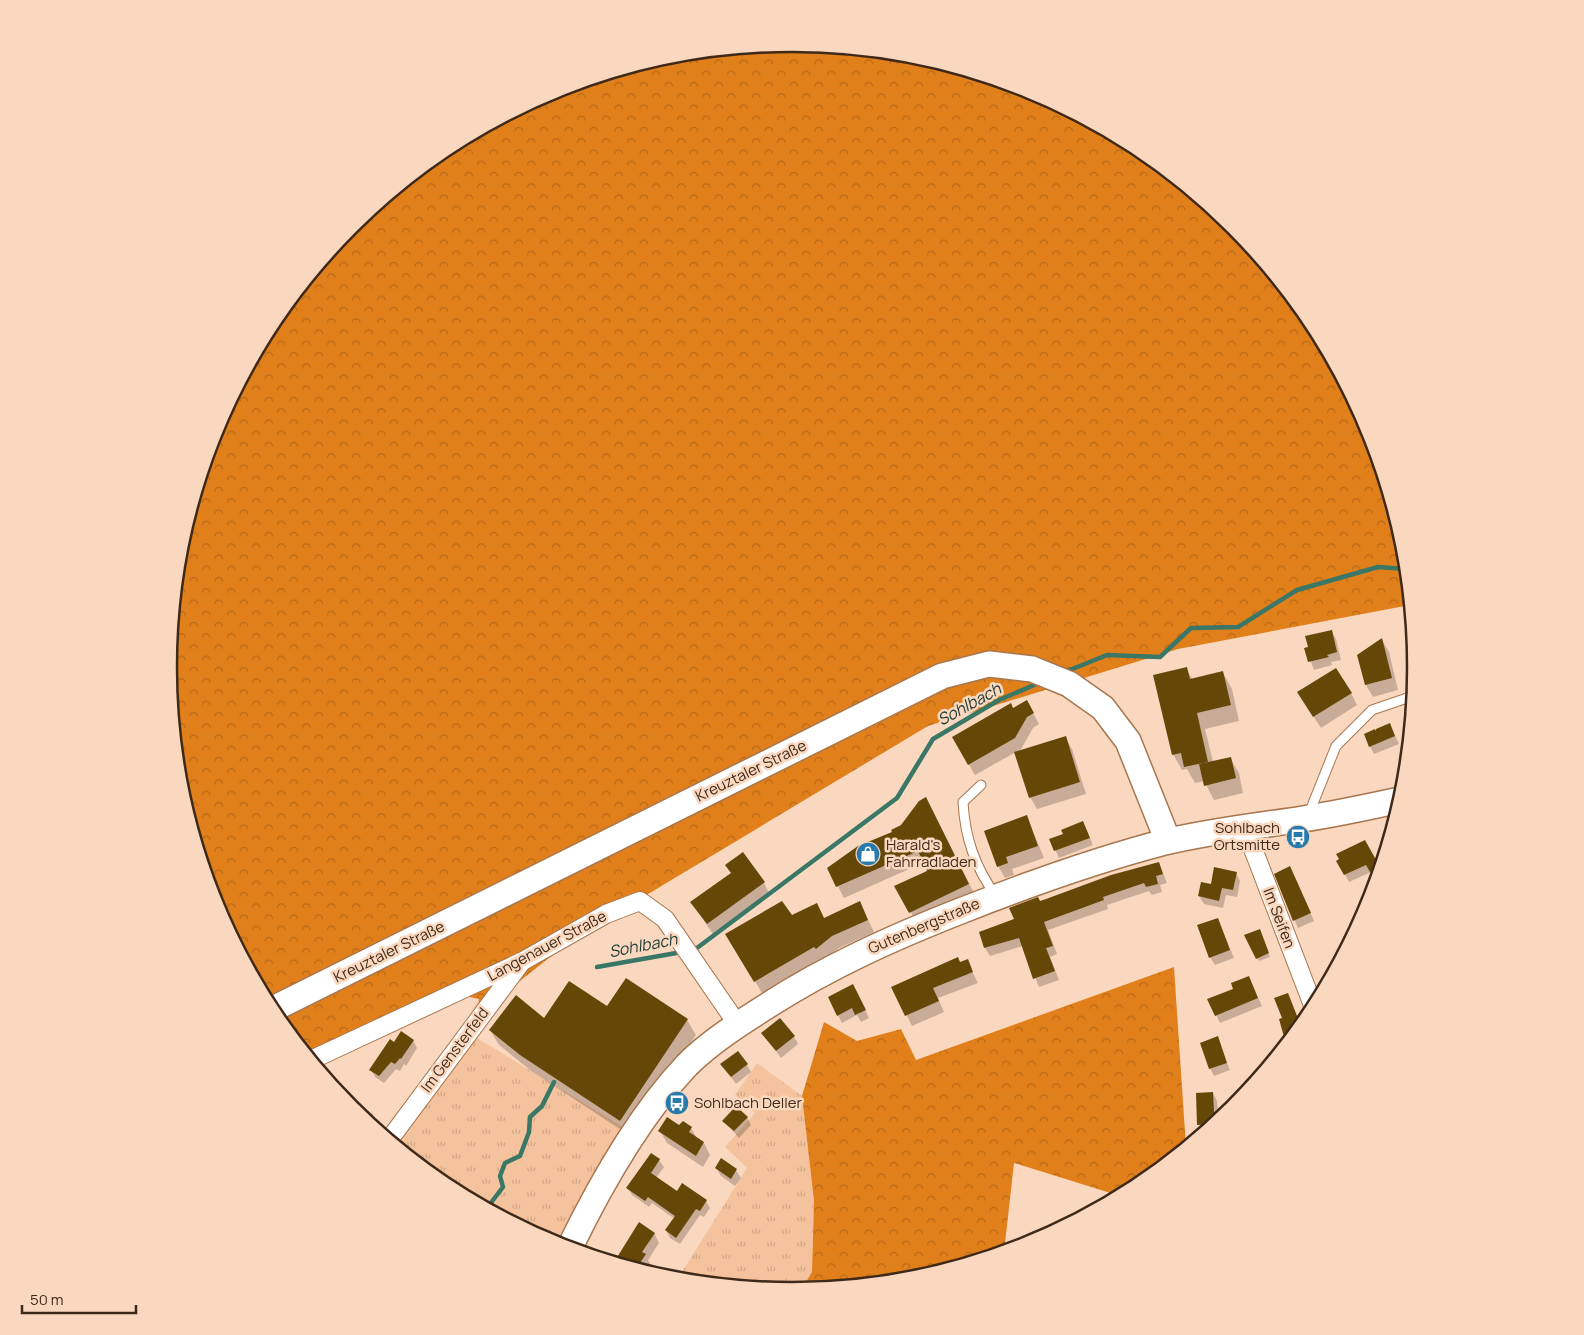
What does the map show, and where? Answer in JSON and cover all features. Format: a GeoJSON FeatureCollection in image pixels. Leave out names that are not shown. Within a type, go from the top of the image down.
{"type":"FeatureCollection","features":[{"type":"Feature","properties":{"kind":"street","name":"Kreuztaler Straße"},"geometry":{"type":"LineString","coordinates":[[279,1006],[942,676],[989,664],[1032,669],[1069,684],[1103,708],[1128,742],[1168,841]]}},
{"type":"Feature","properties":{"kind":"street","name":"Gutenbergstraße"},"geometry":{"type":"LineString","coordinates":[[572,1242],[600,1189],[656,1102],[688,1064],[738,1025],[811,978],[881,943],[996,897],[1084,866],[1168,841],[1307,819],[1392,802]]}},
{"type":"Feature","properties":{"kind":"street","name":"Im Seifen"},"geometry":{"type":"LineString","coordinates":[[1245,828],[1310,998]]}},
{"type":"Feature","properties":{"kind":"street","name":"Langenauer Straße"},"geometry":{"type":"LineString","coordinates":[[317,1057],[523,961],[606,914],[640,901],[665,918],[738,1025]]}},
{"type":"Feature","properties":{"kind":"street","name":"Im Gensterfeld"},"geometry":{"type":"LineString","coordinates":[[393,1135],[523,961]]}},
{"type":"Feature","properties":{"kind":"lane"},"geometry":{"type":"LineString","coordinates":[[1307,819],[1336,746],[1372,710],[1406,698]]}},
{"type":"Feature","properties":{"kind":"lane"},"geometry":{"type":"LineString","coordinates":[[981,785],[963,802],[965,831],[983,878],[996,897]]}},
{"type":"Feature","properties":{"kind":"green space"},"geometry":{"type":"Polygon","coordinates":[[[792,52],[872,58],[912,64],[951,73],[1027,99],[1100,135],[1134,156],[1197,205],[1227,233],[1280,293],[1325,360],[1344,395],[1360,432],[1386,508],[1395,548],[1404,606],[1178,649],[928,726],[573,939],[511,988],[476,1038],[479,999],[460,995],[319,1059],[281,1009],[259,975],[240,940],[224,903],[198,827],[182,748],[177,668],[178,627],[182,587],[198,508],[210,470],[240,395],[259,360],[304,293],[357,233],[387,205],[450,156],[484,135],[557,99],[633,73],[672,64],[752,54],[792,52]]]}},
{"type":"Feature","properties":{"kind":"green space"},"geometry":{"type":"Polygon","coordinates":[[[1174,967],[1185,1139],[1134,1179],[1111,1193],[1014,1163],[1005,1244],[951,1262],[912,1271],[872,1277],[806,1282],[812,1272],[814,1201],[802,1096],[824,1022],[857,1041],[901,1029],[916,1060],[1174,967]]]}},
{"type":"Feature","properties":{"kind":"green space"},"geometry":{"type":"Polygon","coordinates":[[[479,999],[477,1038],[623,1127],[579,1244],[520,1219],[484,1200],[450,1179],[398,1139],[479,999]]]}},
{"type":"Feature","properties":{"kind":"green space"},"geometry":{"type":"Polygon","coordinates":[[[757,1063],[802,1096],[814,1201],[812,1272],[806,1282],[752,1281],[682,1272],[747,1168],[725,1147],[755,1113],[735,1095],[757,1063]]]}},
{"type":"Feature","properties":{"kind":"building"},"geometry":{"type":"Polygon","coordinates":[[[1332,630],[1337,652],[1327,655],[1329,657],[1308,662],[1304,648],[1308,647],[1305,636],[1332,630]]]}},
{"type":"Feature","properties":{"kind":"building"},"geometry":{"type":"Polygon","coordinates":[[[1382,638],[1392,678],[1365,685],[1357,655],[1382,638]]]}},
{"type":"Feature","properties":{"kind":"building"},"geometry":{"type":"Polygon","coordinates":[[[1187,667],[1190,679],[1223,671],[1231,705],[1197,713],[1208,762],[1184,767],[1181,753],[1172,755],[1153,675],[1187,667]]]}},
{"type":"Feature","properties":{"kind":"building"},"geometry":{"type":"Polygon","coordinates":[[[1336,668],[1352,693],[1313,717],[1297,692],[1336,668]]]}},
{"type":"Feature","properties":{"kind":"building"},"geometry":{"type":"Polygon","coordinates":[[[1027,700],[1034,713],[1027,717],[1015,738],[968,765],[952,737],[1011,703],[1013,708],[1027,700]]]}},
{"type":"Feature","properties":{"kind":"building"},"geometry":{"type":"Polygon","coordinates":[[[1390,723],[1395,736],[1369,747],[1364,734],[1375,729],[1376,731],[1376,729],[1390,723]]]}},
{"type":"Feature","properties":{"kind":"building"},"geometry":{"type":"Polygon","coordinates":[[[1066,736],[1080,782],[1029,798],[1014,752],[1066,736]]]}},
{"type":"Feature","properties":{"kind":"building"},"geometry":{"type":"Polygon","coordinates":[[[1231,757],[1236,778],[1204,786],[1199,764],[1231,757]]]}},
{"type":"Feature","properties":{"kind":"building"},"geometry":{"type":"Polygon","coordinates":[[[926,797],[969,884],[909,913],[894,886],[927,871],[918,851],[836,887],[827,868],[858,846],[892,832],[891,830],[901,825],[919,801],[926,797]]]}},
{"type":"Feature","properties":{"kind":"building"},"geometry":{"type":"Polygon","coordinates":[[[1027,815],[1038,846],[1006,857],[1008,863],[997,867],[984,831],[1027,815]]]}},
{"type":"Feature","properties":{"kind":"building"},"geometry":{"type":"Polygon","coordinates":[[[1083,821],[1090,838],[1054,851],[1049,839],[1063,834],[1061,830],[1083,821]]]}},
{"type":"Feature","properties":{"kind":"building"},"geometry":{"type":"Polygon","coordinates":[[[1365,840],[1376,859],[1370,872],[1366,865],[1344,875],[1336,861],[1339,859],[1336,854],[1365,840]]]}},
{"type":"Feature","properties":{"kind":"building"},"geometry":{"type":"Polygon","coordinates":[[[743,852],[765,882],[707,924],[690,902],[731,873],[725,865],[743,852]]]}},
{"type":"Feature","properties":{"kind":"building"},"geometry":{"type":"Polygon","coordinates":[[[1159,862],[1163,874],[1156,876],[1158,884],[1146,887],[1144,883],[1103,897],[1104,900],[1044,922],[1053,946],[1046,948],[1055,971],[1033,979],[1019,938],[984,948],[979,932],[1014,919],[1009,908],[1038,897],[1040,901],[1111,875],[1159,862]]]}},
{"type":"Feature","properties":{"kind":"building"},"geometry":{"type":"Polygon","coordinates":[[[1290,866],[1311,913],[1293,921],[1274,874],[1290,866]]]}},
{"type":"Feature","properties":{"kind":"building"},"geometry":{"type":"Polygon","coordinates":[[[1214,867],[1237,872],[1233,890],[1222,888],[1219,901],[1198,896],[1201,882],[1211,884],[1214,867]]]}},
{"type":"Feature","properties":{"kind":"building"},"geometry":{"type":"Polygon","coordinates":[[[782,901],[792,915],[817,903],[824,918],[860,901],[868,920],[832,936],[816,949],[814,947],[754,982],[725,934],[782,901]]]}},
{"type":"Feature","properties":{"kind":"building"},"geometry":{"type":"Polygon","coordinates":[[[1218,918],[1230,950],[1209,958],[1197,925],[1218,918]]]}},
{"type":"Feature","properties":{"kind":"building"},"geometry":{"type":"Polygon","coordinates":[[[1260,929],[1269,953],[1256,959],[1244,935],[1260,929]]]}},
{"type":"Feature","properties":{"kind":"building"},"geometry":{"type":"Polygon","coordinates":[[[958,957],[960,962],[968,959],[973,972],[933,988],[939,1001],[905,1016],[891,987],[958,957]]]}},
{"type":"Feature","properties":{"kind":"building"},"geometry":{"type":"Polygon","coordinates":[[[1249,976],[1258,998],[1215,1016],[1207,999],[1233,989],[1231,983],[1249,976]]]}},
{"type":"Feature","properties":{"kind":"building"},"geometry":{"type":"Polygon","coordinates":[[[626,978],[688,1019],[620,1121],[520,1055],[489,1030],[516,995],[544,1018],[569,981],[607,1006],[626,978]]]}},
{"type":"Feature","properties":{"kind":"building"},"geometry":{"type":"Polygon","coordinates":[[[853,984],[866,1010],[855,1015],[852,1008],[837,1016],[828,997],[853,984]]]}},
{"type":"Feature","properties":{"kind":"building"},"geometry":{"type":"Polygon","coordinates":[[[1288,993],[1297,1017],[1284,1036],[1279,1019],[1282,1018],[1274,998],[1288,993]]]}},
{"type":"Feature","properties":{"kind":"building"},"geometry":{"type":"Polygon","coordinates":[[[780,1018],[795,1036],[776,1051],[761,1033],[780,1018]]]}},
{"type":"Feature","properties":{"kind":"building"},"geometry":{"type":"Polygon","coordinates":[[[401,1031],[414,1040],[401,1059],[395,1064],[391,1062],[379,1076],[369,1070],[390,1039],[394,1042],[401,1031]]]}},
{"type":"Feature","properties":{"kind":"building"},"geometry":{"type":"Polygon","coordinates":[[[1218,1036],[1227,1063],[1209,1069],[1200,1043],[1218,1036]]]}},
{"type":"Feature","properties":{"kind":"building"},"geometry":{"type":"Polygon","coordinates":[[[738,1051],[748,1064],[731,1077],[720,1064],[738,1051]]]}},
{"type":"Feature","properties":{"kind":"building"},"geometry":{"type":"Polygon","coordinates":[[[1213,1092],[1214,1112],[1216,1112],[1203,1125],[1197,1125],[1196,1093],[1213,1092]]]}},
{"type":"Feature","properties":{"kind":"building"},"geometry":{"type":"Polygon","coordinates":[[[736,1106],[748,1117],[734,1131],[722,1121],[736,1106]]]}},
{"type":"Feature","properties":{"kind":"building"},"geometry":{"type":"Polygon","coordinates":[[[667,1117],[679,1125],[683,1121],[692,1127],[689,1132],[704,1142],[696,1156],[658,1131],[667,1117]]]}},
{"type":"Feature","properties":{"kind":"building"},"geometry":{"type":"Polygon","coordinates":[[[651,1153],[660,1159],[651,1173],[677,1191],[682,1183],[707,1200],[700,1211],[696,1209],[676,1238],[665,1230],[675,1216],[648,1197],[645,1201],[626,1188],[651,1153]]]}},
{"type":"Feature","properties":{"kind":"building"},"geometry":{"type":"Polygon","coordinates":[[[721,1158],[737,1169],[731,1179],[715,1168],[721,1158]]]}},
{"type":"Feature","properties":{"kind":"building"},"geometry":{"type":"Polygon","coordinates":[[[639,1222],[655,1233],[642,1252],[646,1254],[640,1264],[617,1257],[639,1222]]]}},
{"type":"Feature","properties":{"kind":"waterway","name":"Sohlbach"},"geometry":{"type":"LineString","coordinates":[[1065,672],[1107,655],[1160,657],[1191,628],[1238,627],[1297,590],[1378,567],[1399,568]]}},
{"type":"Feature","properties":{"kind":"waterway","name":"Sohlbach"},"geometry":{"type":"LineString","coordinates":[[692,949],[697,948],[897,798],[933,739],[999,700],[1041,682]]}},
{"type":"Feature","properties":{"kind":"waterway","name":"Sohlbach"},"geometry":{"type":"LineString","coordinates":[[597,967],[682,952]]}},
{"type":"Feature","properties":{"kind":"waterway","name":"Sohlbach"},"geometry":{"type":"LineString","coordinates":[[490,1203],[503,1187],[500,1176],[505,1163],[520,1156],[529,1132],[530,1117],[542,1106],[554,1082]]}},
{"type":"Feature","properties":{"kind":"place","name":"Sohlbach Ortsmitte"},"geometry":{"type":"Point","coordinates":[1298,837]}},
{"type":"Feature","properties":{"kind":"place","name":"Harald's Fahrradladen"},"geometry":{"type":"Point","coordinates":[868,854]}},
{"type":"Feature","properties":{"kind":"place","name":"Sohlbach Deller"},"geometry":{"type":"Point","coordinates":[677,1103]}}]}
